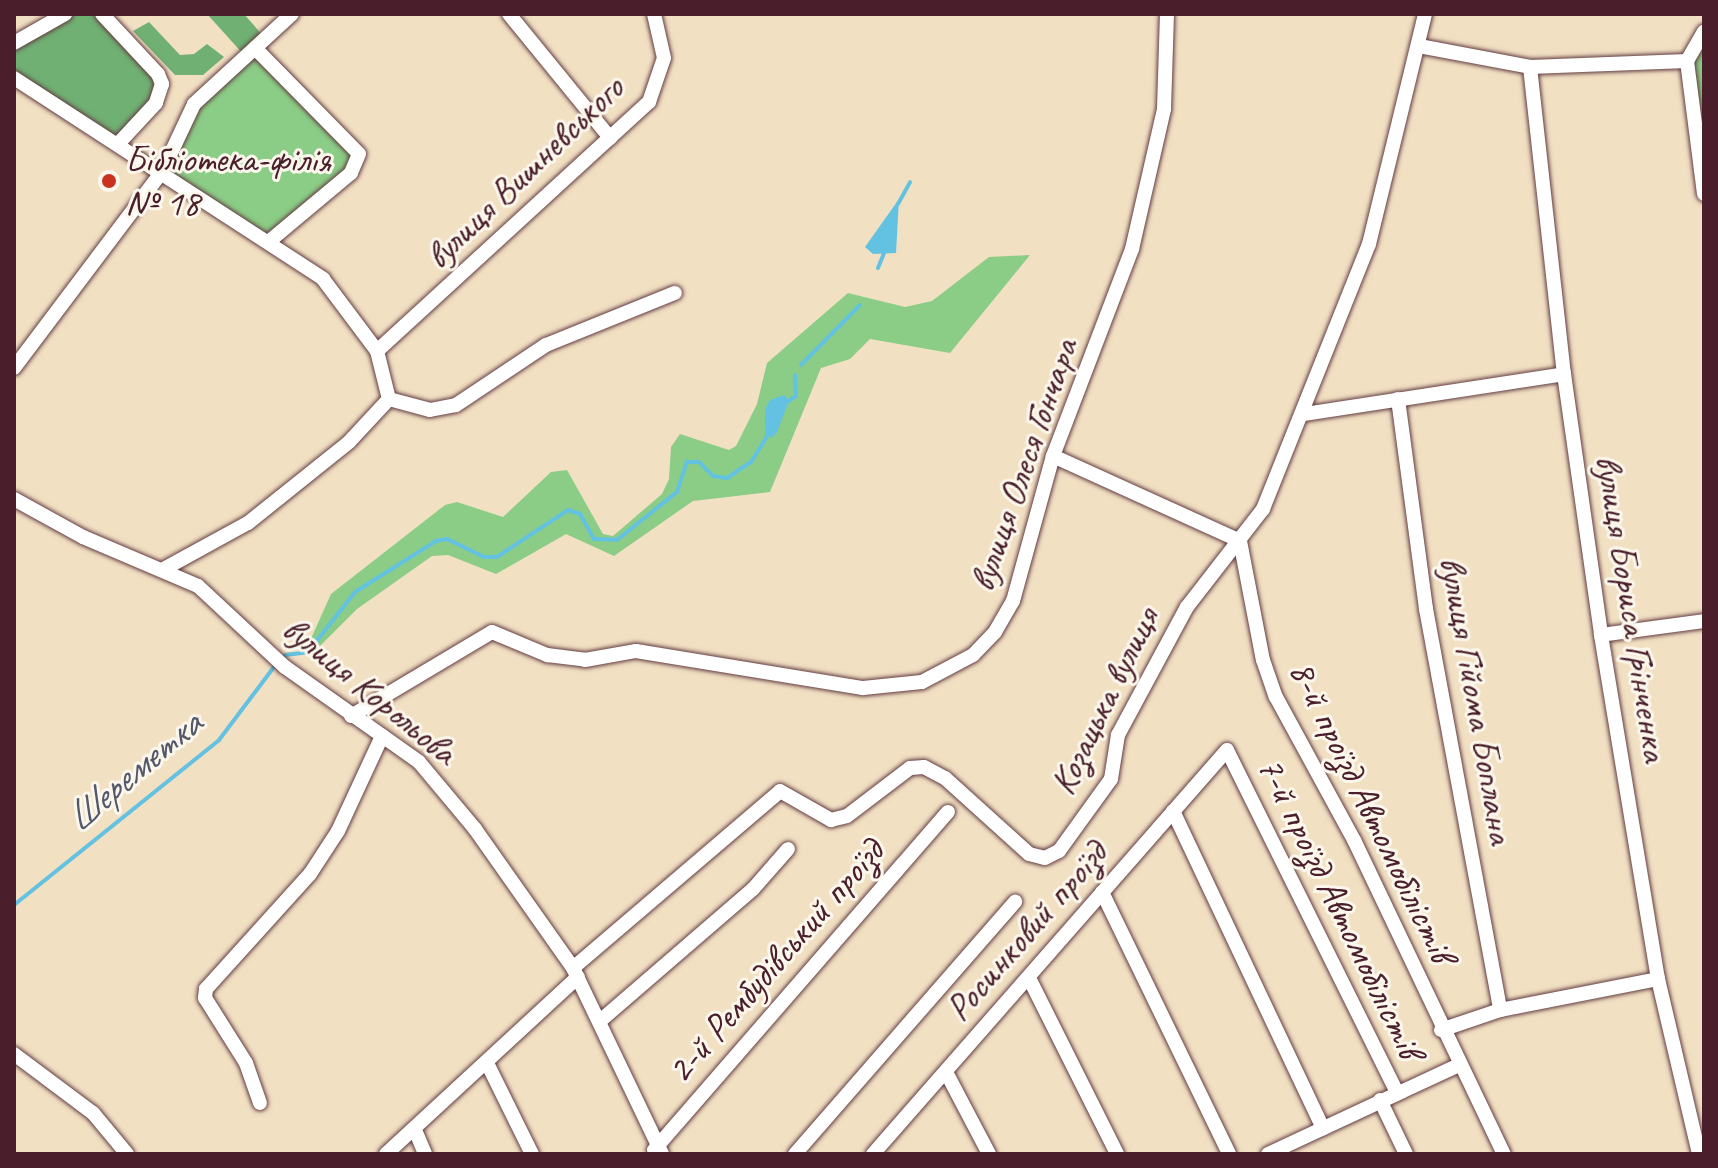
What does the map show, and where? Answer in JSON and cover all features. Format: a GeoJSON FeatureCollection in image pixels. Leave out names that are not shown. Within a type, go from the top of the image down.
{"type":"FeatureCollection","features":[{"type":"Feature","properties":{"kind":"street"},"geometry":{"type":"LineString","coordinates":[[14,43],[65,14]]}},
{"type":"Feature","properties":{"kind":"street"},"geometry":{"type":"LineString","coordinates":[[102,14],[158,74],[162,84],[156,103],[118,144]]}},
{"type":"Feature","properties":{"kind":"street"},"geometry":{"type":"LineString","coordinates":[[14,368],[163,170],[194,104],[292,14]]}},
{"type":"Feature","properties":{"kind":"street"},"geometry":{"type":"LineString","coordinates":[[509,14],[610,138]]}},
{"type":"Feature","properties":{"kind":"street","name":"вулиця Вишневського"},"geometry":{"type":"LineString","coordinates":[[377,351],[649,102],[664,58],[654,14]]}},
{"type":"Feature","properties":{"kind":"street","name":"вулиця Олеся Гончара"},"geometry":{"type":"LineString","coordinates":[[351,716],[492,632],[547,655],[585,660],[636,651],[863,688],[902,686],[938,676],[973,655],[1006,615],[1053,456],[1115,298],[1140,220],[1164,109],[1167,14]]}},
{"type":"Feature","properties":{"kind":"street","name":"Козацька вулиця"},"geometry":{"type":"LineString","coordinates":[[386,1154],[487,1063],[576,972],[780,791],[831,820],[847,816],[910,768],[924,767],[945,778],[1022,850],[1040,858],[1055,854],[1108,784],[1118,735],[1181,616],[1263,509],[1304,414],[1369,244],[1425,14]]}},
{"type":"Feature","properties":{"kind":"street"},"geometry":{"type":"LineString","coordinates":[[1704,31],[1687,61],[1704,194]]}},
{"type":"Feature","properties":{"kind":"street"},"geometry":{"type":"LineString","coordinates":[[1419,46],[1530,67],[1687,61]]}},
{"type":"Feature","properties":{"kind":"street"},"geometry":{"type":"LineString","coordinates":[[255,48],[354,146],[359,159],[351,173],[271,240]]}},
{"type":"Feature","properties":{"kind":"street","name":"вулиця Бориса Грінченка"},"geometry":{"type":"LineString","coordinates":[[1530,67],[1564,374],[1601,635],[1658,979],[1699,1154]]}},
{"type":"Feature","properties":{"kind":"street"},"geometry":{"type":"LineString","coordinates":[[14,78],[271,240],[328,284],[377,351],[389,399]]}},
{"type":"Feature","properties":{"kind":"street"},"geometry":{"type":"LineString","coordinates":[[389,399],[430,410],[456,405],[546,345],[675,293]]}},
{"type":"Feature","properties":{"kind":"street"},"geometry":{"type":"LineString","coordinates":[[1304,414],[1564,374]]}},
{"type":"Feature","properties":{"kind":"street"},"geometry":{"type":"LineString","coordinates":[[162,570],[248,523],[349,442],[389,399]]}},
{"type":"Feature","properties":{"kind":"street","name":"вулиця Гійома Боплана"},"geometry":{"type":"LineString","coordinates":[[1398,399],[1426,609],[1500,1010]]}},
{"type":"Feature","properties":{"kind":"street"},"geometry":{"type":"LineString","coordinates":[[1053,456],[1240,541]]}},
{"type":"Feature","properties":{"kind":"street","name":"вулиця Корольова"},"geometry":{"type":"LineString","coordinates":[[14,499],[83,537],[162,570],[214,598],[285,667],[351,716],[409,753],[450,796],[576,972],[657,1151]]}},
{"type":"Feature","properties":{"kind":"street","name":"8-й проїзд Автомобілістів"},"geometry":{"type":"LineString","coordinates":[[1240,541],[1263,660],[1276,697],[1354,840],[1441,1030],[1504,1154]]}},
{"type":"Feature","properties":{"kind":"street"},"geometry":{"type":"LineString","coordinates":[[1601,635],[1704,621]]}},
{"type":"Feature","properties":{"kind":"street"},"geometry":{"type":"LineString","coordinates":[[260,1103],[246,1063],[205,998],[206,989],[310,874],[338,831],[382,736]]}},
{"type":"Feature","properties":{"kind":"street","name":"Росинковий проїзд"},"geometry":{"type":"LineString","coordinates":[[873,1154],[1227,750]]}},
{"type":"Feature","properties":{"kind":"street","name":"7-й проїзд Автомобілістів"},"geometry":{"type":"LineString","coordinates":[[1227,750],[1397,1092]]}},
{"type":"Feature","properties":{"kind":"street"},"geometry":{"type":"LineString","coordinates":[[1173,811],[1323,1128]]}},
{"type":"Feature","properties":{"kind":"street","name":"2-й Рембудівський проїзд"},"geometry":{"type":"LineString","coordinates":[[657,1151],[948,812]]}},
{"type":"Feature","properties":{"kind":"street"},"geometry":{"type":"LineString","coordinates":[[600,1021],[753,889],[788,849]]}},
{"type":"Feature","properties":{"kind":"street"},"geometry":{"type":"LineString","coordinates":[[1102,892],[1229,1154]]}},
{"type":"Feature","properties":{"kind":"street"},"geometry":{"type":"LineString","coordinates":[[795,1154],[1015,902]]}},
{"type":"Feature","properties":{"kind":"street"},"geometry":{"type":"LineString","coordinates":[[1029,978],[1117,1154]]}},
{"type":"Feature","properties":{"kind":"street"},"geometry":{"type":"LineString","coordinates":[[1441,1030],[1500,1010],[1658,979]]}},
{"type":"Feature","properties":{"kind":"street"},"geometry":{"type":"LineString","coordinates":[[14,1054],[93,1113],[127,1154]]}},
{"type":"Feature","properties":{"kind":"street"},"geometry":{"type":"LineString","coordinates":[[487,1063],[532,1154]]}},
{"type":"Feature","properties":{"kind":"street"},"geometry":{"type":"LineString","coordinates":[[1275,1152],[1459,1065]]}},
{"type":"Feature","properties":{"kind":"street"},"geometry":{"type":"LineString","coordinates":[[946,1072],[989,1154]]}},
{"type":"Feature","properties":{"kind":"street"},"geometry":{"type":"LineString","coordinates":[[1380,1100],[1406,1154]]}},
{"type":"Feature","properties":{"kind":"street"},"geometry":{"type":"LineString","coordinates":[[415,1130],[425,1154]]}},
{"type":"Feature","properties":{"kind":"green space"},"geometry":{"type":"Polygon","coordinates":[[[65,14],[102,14],[162,84],[118,144],[14,77],[14,43],[65,14]]]}},
{"type":"Feature","properties":{"kind":"green space"},"geometry":{"type":"Polygon","coordinates":[[[207,14],[244,14],[265,38],[245,56],[207,14]]]}},
{"type":"Feature","properties":{"kind":"green space"},"geometry":{"type":"Polygon","coordinates":[[[149,22],[180,55],[194,54],[207,44],[224,57],[203,75],[175,75],[133,31],[149,22]]]}},
{"type":"Feature","properties":{"kind":"green space"},"geometry":{"type":"Polygon","coordinates":[[[1704,31],[1704,185],[1687,61],[1704,31]]]}},
{"type":"Feature","properties":{"kind":"green space"},"geometry":{"type":"Polygon","coordinates":[[[255,48],[359,159],[271,240],[163,170],[194,104],[255,48]]]}},
{"type":"Feature","properties":{"kind":"green space"},"geometry":{"type":"Polygon","coordinates":[[[1030,255],[950,353],[870,339],[850,359],[821,368],[770,492],[693,501],[614,556],[566,534],[496,574],[448,555],[432,556],[357,609],[313,653],[305,652],[331,594],[445,505],[457,502],[503,517],[551,472],[567,470],[603,534],[613,536],[662,494],[669,479],[671,447],[680,434],[729,450],[736,446],[757,404],[767,363],[848,293],[905,307],[932,301],[989,257],[1030,255]]]}},
{"type":"Feature","properties":{"kind":"water"},"geometry":{"type":"Polygon","coordinates":[[[899,199],[896,253],[873,254],[865,247],[899,199]]]}},
{"type":"Feature","properties":{"kind":"water"},"geometry":{"type":"Polygon","coordinates":[[[784,395],[789,401],[777,432],[773,437],[765,436],[765,409],[770,400],[784,395]]]}},
{"type":"Feature","properties":{"kind":"waterway","name":"Шереметка"},"geometry":{"type":"LineString","coordinates":[[898,204],[910,182]]}},
{"type":"Feature","properties":{"kind":"waterway","name":"Шереметка"},"geometry":{"type":"LineString","coordinates":[[878,268],[885,251]]}},
{"type":"Feature","properties":{"kind":"waterway","name":"Шереметка"},"geometry":{"type":"LineString","coordinates":[[801,365],[860,305]]}},
{"type":"Feature","properties":{"kind":"waterway","name":"Шереметка"},"geometry":{"type":"LineString","coordinates":[[787,402],[796,396],[795,375]]}},
{"type":"Feature","properties":{"kind":"waterway","name":"Шереметка"},"geometry":{"type":"LineString","coordinates":[[285,655],[308,652],[355,592],[436,541],[447,539],[484,557],[497,557],[568,510],[580,514],[594,539],[617,540],[677,492],[687,462],[699,462],[713,476],[727,478],[751,462],[769,433]]}},
{"type":"Feature","properties":{"kind":"waterway","name":"Шереметка"},"geometry":{"type":"LineString","coordinates":[[14,905],[219,740],[274,667]]}},
{"type":"Feature","properties":{"kind":"place","name":"Бібліотека-філія № 18"},"geometry":{"type":"Point","coordinates":[109,181]}}]}
